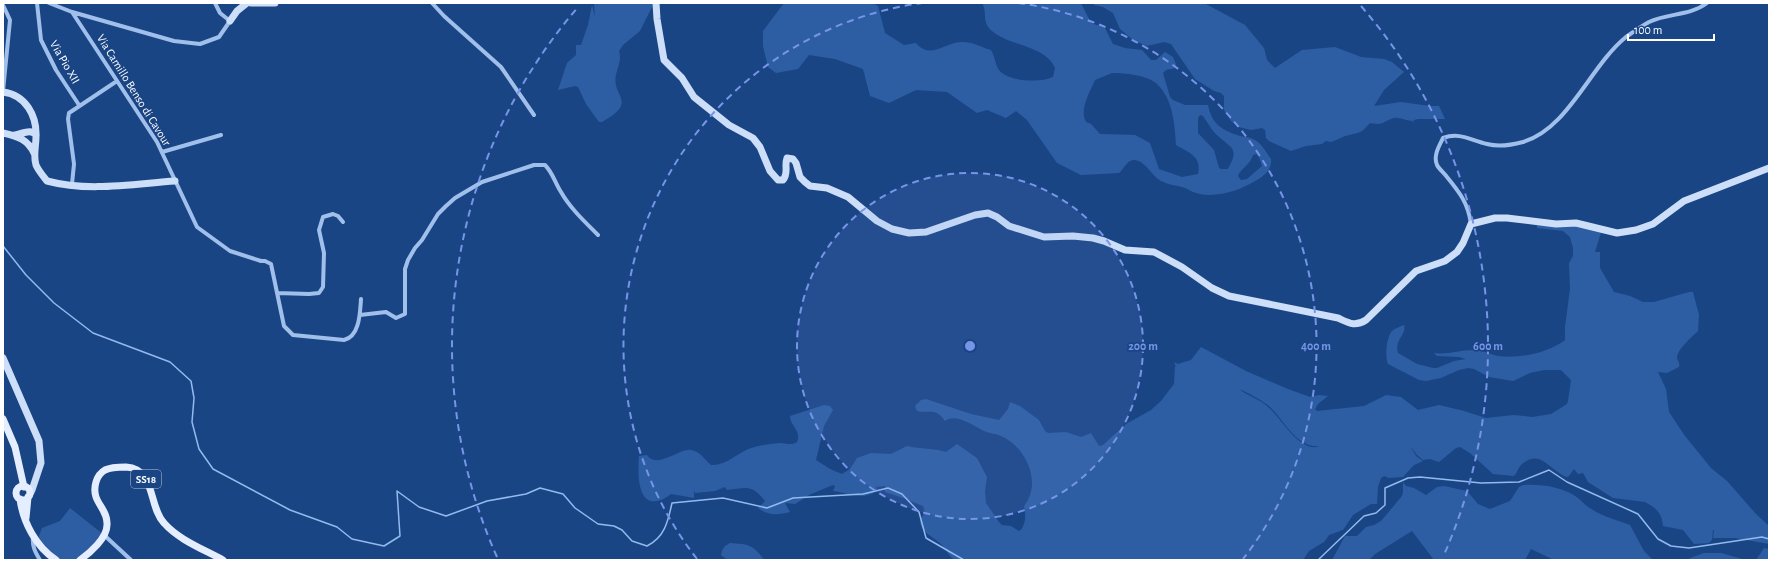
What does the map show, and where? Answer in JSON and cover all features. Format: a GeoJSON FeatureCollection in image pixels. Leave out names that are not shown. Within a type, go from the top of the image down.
{"type":"FeatureCollection","features":[{"type":"Feature","properties":{"kind":"main road"},"geometry":{"type":"LineString","coordinates":[[3,419],[15,446],[21,476],[26,491],[27,525]]}},
{"type":"Feature","properties":{"kind":"main road","name":"SS18"},"geometry":{"type":"LineString","coordinates":[[104,535],[108,526],[103,508],[96,497],[95,486],[98,477],[105,470],[116,467],[131,468],[143,474],[149,483],[156,513],[163,522],[175,534],[223,560]]}},
{"type":"Feature","properties":{"kind":"main road"},"geometry":{"type":"LineString","coordinates":[[26,491],[17,494],[20,499],[23,517],[48,555],[56,560]]}},
{"type":"Feature","properties":{"kind":"main road"},"geometry":{"type":"LineString","coordinates":[[20,499],[24,500],[26,491]]}},
{"type":"Feature","properties":{"kind":"main road"},"geometry":{"type":"LineString","coordinates":[[80,560],[91,551],[104,535]]}},
{"type":"Feature","properties":{"kind":"street","name":"Via Pio XII"},"geometry":{"type":"LineString","coordinates":[[37,3],[41,40],[56,70],[80,105]]}},
{"type":"Feature","properties":{"kind":"street"},"geometry":{"type":"LineString","coordinates":[[49,3],[72,12],[174,41],[200,44],[219,37],[237,11],[247,3]]}},
{"type":"Feature","properties":{"kind":"street"},"geometry":{"type":"LineString","coordinates":[[215,3],[220,13],[230,20]]}},
{"type":"Feature","properties":{"kind":"street"},"geometry":{"type":"LineString","coordinates":[[251,3],[275,3]]}},
{"type":"Feature","properties":{"kind":"street"},"geometry":{"type":"LineString","coordinates":[[432,3],[444,16],[501,67],[534,115]]}},
{"type":"Feature","properties":{"kind":"street"},"geometry":{"type":"LineString","coordinates":[[656,3],[664,60],[682,78],[694,97],[729,125],[753,138],[760,147],[773,176],[778,180],[783,180],[786,175],[787,158],[793,159],[800,177],[810,186],[827,188],[842,194],[856,202],[877,221],[892,229],[909,233],[926,232],[975,215],[988,213],[997,217],[1009,226],[1044,237],[1073,236],[1093,238],[1125,250],[1154,252],[1182,267],[1212,288],[1229,296],[1332,317],[1353,325],[1360,324],[1366,320],[1416,271],[1444,261],[1457,252],[1463,243],[1471,224],[1469,209],[1463,198],[1437,166],[1437,152],[1443,138],[1453,134],[1488,144],[1502,145],[1522,142],[1541,134],[1574,100],[1612,49],[1628,36],[1649,22],[1693,11],[1706,3]]}},
{"type":"Feature","properties":{"kind":"street"},"geometry":{"type":"LineString","coordinates":[[3,4],[10,20],[3,92],[20,99],[31,109],[34,120],[32,141],[36,166],[47,180],[58,184],[93,187],[175,181]]}},
{"type":"Feature","properties":{"kind":"street","name":"Via Camillo Benso di Cavour"},"geometry":{"type":"LineString","coordinates":[[72,12],[157,142],[197,227],[230,252],[271,264],[277,293]]}},
{"type":"Feature","properties":{"kind":"street"},"geometry":{"type":"LineString","coordinates":[[72,184],[74,164],[68,119],[69,113],[117,81]]}},
{"type":"Feature","properties":{"kind":"street"},"geometry":{"type":"LineString","coordinates":[[32,141],[23,137],[34,120]]}},
{"type":"Feature","properties":{"kind":"street"},"geometry":{"type":"LineString","coordinates":[[15,135],[33,132],[32,141]]}},
{"type":"Feature","properties":{"kind":"street"},"geometry":{"type":"LineString","coordinates":[[3,133],[15,135],[32,141]]}},
{"type":"Feature","properties":{"kind":"street"},"geometry":{"type":"LineString","coordinates":[[162,152],[221,135]]}},
{"type":"Feature","properties":{"kind":"street"},"geometry":{"type":"LineString","coordinates":[[360,315],[386,312],[396,318],[405,314],[405,269],[415,248],[422,240],[438,214],[450,202],[482,182],[501,175],[534,165],[546,165],[568,202],[598,235]]}},
{"type":"Feature","properties":{"kind":"street"},"geometry":{"type":"LineString","coordinates":[[1471,224],[1495,218],[1507,218],[1556,224],[1576,223],[1617,233],[1636,230],[1653,224],[1684,201],[1769,168]]}},
{"type":"Feature","properties":{"kind":"street"},"geometry":{"type":"LineString","coordinates":[[343,222],[333,214],[323,217],[320,224],[319,230],[324,253],[323,288],[319,293],[277,293],[284,326],[293,335],[344,340],[349,339],[355,332],[360,315],[361,299]]}},
{"type":"Feature","properties":{"kind":"street"},"geometry":{"type":"LineString","coordinates":[[3,358],[39,441],[41,463],[35,481],[26,491]]}},
{"type":"Feature","properties":{"kind":"street"},"geometry":{"type":"LineString","coordinates":[[34,535],[32,543],[40,560]]}},
{"type":"Feature","properties":{"kind":"street"},"geometry":{"type":"LineString","coordinates":[[104,535],[131,560]]}},
{"type":"Feature","properties":{"kind":"shaded area"},"geometry":{"type":"Polygon","coordinates":[[[594,3],[654,3],[640,31],[623,45],[619,51],[620,60],[615,81],[622,103],[618,111],[602,122],[599,122],[586,104],[578,87],[575,86],[558,90],[567,63],[576,55],[576,45],[581,45],[588,25],[592,5],[595,17],[594,3]]]}},
{"type":"Feature","properties":{"kind":"shaded area"},"geometry":{"type":"Polygon","coordinates":[[[784,3],[872,3],[878,6],[885,33],[904,45],[916,43],[921,48],[932,50],[955,43],[972,43],[991,50],[999,70],[1003,74],[1017,79],[1033,81],[1053,77],[1055,68],[1050,60],[1036,50],[1008,40],[992,31],[987,24],[985,10],[982,3],[1081,3],[1091,23],[1105,28],[1113,44],[1125,48],[1142,50],[1151,60],[1156,60],[1165,52],[1173,57],[1176,68],[1166,70],[1163,73],[1170,97],[1173,100],[1185,105],[1208,105],[1212,117],[1218,125],[1233,134],[1253,139],[1260,144],[1271,159],[1271,163],[1265,174],[1251,184],[1236,190],[1211,195],[1203,195],[1192,192],[1164,182],[1155,177],[1142,163],[1135,160],[1130,161],[1119,173],[1081,175],[1057,163],[1027,120],[1016,111],[1006,118],[987,110],[977,113],[947,92],[916,90],[889,103],[870,96],[863,69],[835,59],[809,55],[798,69],[776,73],[768,67],[763,46],[763,31],[784,3]],[[1112,73],[1095,80],[1084,106],[1084,117],[1086,122],[1091,124],[1100,134],[1135,135],[1150,143],[1159,169],[1182,177],[1198,174],[1199,168],[1196,159],[1190,153],[1176,145],[1175,129],[1170,105],[1167,97],[1157,84],[1148,78],[1129,74],[1112,73]],[[1200,115],[1198,118],[1198,133],[1214,150],[1219,168],[1228,169],[1233,157],[1233,150],[1214,132],[1203,116],[1200,115]],[[1256,154],[1253,155],[1238,176],[1241,180],[1247,179],[1262,166],[1259,157],[1256,154]]]}},
{"type":"Feature","properties":{"kind":"shaded area"},"geometry":{"type":"Polygon","coordinates":[[[1094,3],[1204,3],[1245,25],[1264,48],[1267,60],[1275,68],[1302,50],[1335,47],[1361,57],[1384,59],[1392,62],[1404,72],[1384,90],[1374,106],[1401,102],[1439,106],[1445,119],[1418,119],[1414,120],[1413,124],[1413,121],[1394,118],[1381,124],[1370,123],[1361,132],[1344,136],[1331,142],[1326,141],[1322,144],[1306,146],[1291,151],[1269,141],[1266,138],[1265,130],[1262,128],[1251,130],[1239,127],[1231,121],[1224,110],[1224,96],[1195,79],[1171,44],[1164,42],[1147,46],[1133,40],[1120,29],[1113,13],[1103,7],[1094,5],[1094,3]]]}},
{"type":"Feature","properties":{"kind":"shaded area"},"geometry":{"type":"Polygon","coordinates":[[[1537,220],[1602,229],[1595,252],[1600,252],[1600,268],[1614,292],[1630,296],[1643,302],[1654,302],[1693,292],[1699,315],[1698,331],[1678,354],[1677,358],[1679,367],[1667,373],[1658,372],[1666,389],[1669,412],[1685,436],[1711,468],[1727,481],[1756,514],[1769,526],[1769,544],[1735,538],[1713,538],[1713,530],[1712,540],[1709,543],[1694,544],[1683,530],[1663,526],[1660,514],[1649,504],[1645,502],[1613,498],[1588,482],[1583,473],[1578,474],[1574,469],[1567,477],[1545,462],[1534,458],[1521,465],[1514,476],[1493,474],[1470,453],[1460,447],[1456,448],[1439,462],[1430,459],[1423,460],[1410,446],[1416,456],[1423,461],[1414,465],[1403,477],[1389,478],[1384,476],[1381,478],[1378,487],[1377,504],[1371,504],[1353,515],[1343,530],[1329,535],[1324,542],[1309,551],[1303,560],[954,560],[940,543],[922,528],[920,520],[925,512],[923,506],[885,492],[885,486],[877,487],[876,485],[877,491],[866,496],[855,496],[833,491],[835,486],[833,485],[811,494],[795,504],[785,503],[790,512],[777,514],[770,514],[758,508],[765,501],[756,492],[748,488],[727,490],[725,487],[715,491],[695,493],[694,490],[694,498],[671,494],[657,501],[650,501],[642,492],[638,469],[639,456],[647,455],[651,459],[657,460],[686,450],[691,450],[700,454],[711,465],[716,465],[754,447],[779,443],[793,444],[797,442],[798,435],[790,416],[824,405],[830,406],[833,410],[824,426],[816,460],[830,469],[842,474],[850,469],[857,458],[871,453],[891,454],[907,446],[946,452],[957,444],[977,458],[987,477],[985,491],[986,503],[999,522],[1002,525],[1011,526],[1019,531],[1024,523],[1024,506],[1032,488],[1030,468],[1020,451],[1013,443],[1002,436],[985,431],[959,419],[954,418],[945,421],[935,412],[917,411],[915,406],[921,400],[926,399],[971,414],[999,420],[1008,409],[1010,402],[1020,406],[1039,420],[1045,431],[1048,433],[1066,432],[1081,437],[1091,433],[1099,446],[1103,445],[1126,424],[1151,410],[1161,401],[1174,384],[1175,366],[1176,367],[1174,362],[1178,364],[1191,360],[1201,347],[1246,371],[1288,389],[1310,397],[1319,395],[1328,396],[1318,404],[1315,409],[1317,411],[1364,406],[1386,395],[1401,397],[1418,410],[1439,405],[1486,418],[1514,415],[1532,417],[1551,414],[1567,404],[1568,401],[1571,380],[1561,370],[1544,370],[1530,373],[1513,381],[1489,377],[1474,369],[1468,368],[1459,370],[1441,378],[1426,381],[1419,380],[1388,364],[1387,357],[1387,343],[1390,334],[1396,328],[1404,325],[1404,332],[1397,348],[1398,353],[1417,364],[1433,368],[1437,368],[1454,361],[1466,359],[1459,357],[1437,356],[1434,353],[1477,350],[1498,356],[1515,357],[1542,352],[1565,340],[1565,327],[1570,289],[1569,263],[1573,256],[1573,248],[1570,237],[1563,231],[1537,228],[1537,220]],[[1239,389],[1268,407],[1292,434],[1305,445],[1313,447],[1321,446],[1312,446],[1305,443],[1292,432],[1269,406],[1239,389]]]}},
{"type":"Feature","properties":{"kind":"shaded area"},"geometry":{"type":"Polygon","coordinates":[[[1403,482],[1406,486],[1414,488],[1426,495],[1437,487],[1444,486],[1467,491],[1478,504],[1490,509],[1510,501],[1519,487],[1523,485],[1538,485],[1566,491],[1606,517],[1630,525],[1644,551],[1653,560],[1554,560],[1531,549],[1525,560],[1434,560],[1412,531],[1375,554],[1369,560],[1332,560],[1345,536],[1357,536],[1366,527],[1381,521],[1402,496],[1403,482]]]}},
{"type":"Feature","properties":{"kind":"shaded area"},"geometry":{"type":"Polygon","coordinates":[[[70,508],[104,535],[80,560],[56,560],[37,541],[42,528],[60,521],[70,508]]]}},
{"type":"Feature","properties":{"kind":"shaded area"},"geometry":{"type":"Polygon","coordinates":[[[730,543],[742,544],[754,548],[764,560],[726,559],[721,555],[721,553],[730,543]]]}},
{"type":"Feature","properties":{"kind":"shaded area"},"geometry":{"type":"Polygon","coordinates":[[[1764,548],[1769,549],[1769,560],[1756,560],[1764,548]]]}},
{"type":"Feature","properties":{"kind":"shaded area"},"geometry":{"type":"Polygon","coordinates":[[[1704,553],[1721,553],[1746,560],[1685,560],[1704,553]]]}},
{"type":"Feature","properties":{"kind":"waterway"},"geometry":{"type":"LineString","coordinates":[[3,246],[26,275],[54,303],[93,333],[170,362],[191,381],[194,398],[192,422],[199,449],[213,469],[290,510],[337,527],[352,539],[384,546],[400,536],[397,491],[419,507],[446,516],[487,501],[526,494],[540,488],[563,494],[575,508],[598,524],[614,526],[622,530],[632,541],[647,546],[658,538],[665,528],[672,503],[723,498],[767,508],[793,498],[863,494],[888,488],[902,494],[919,512],[926,538],[964,560]]}},
{"type":"Feature","properties":{"kind":"waterway"},"geometry":{"type":"LineString","coordinates":[[1318,560],[1364,516],[1376,513],[1385,505],[1385,488],[1408,478],[1420,477],[1481,483],[1519,482],[1549,470],[1567,482],[1638,514],[1658,539],[1671,546],[1689,548],[1762,537],[1769,539]]}}]}
